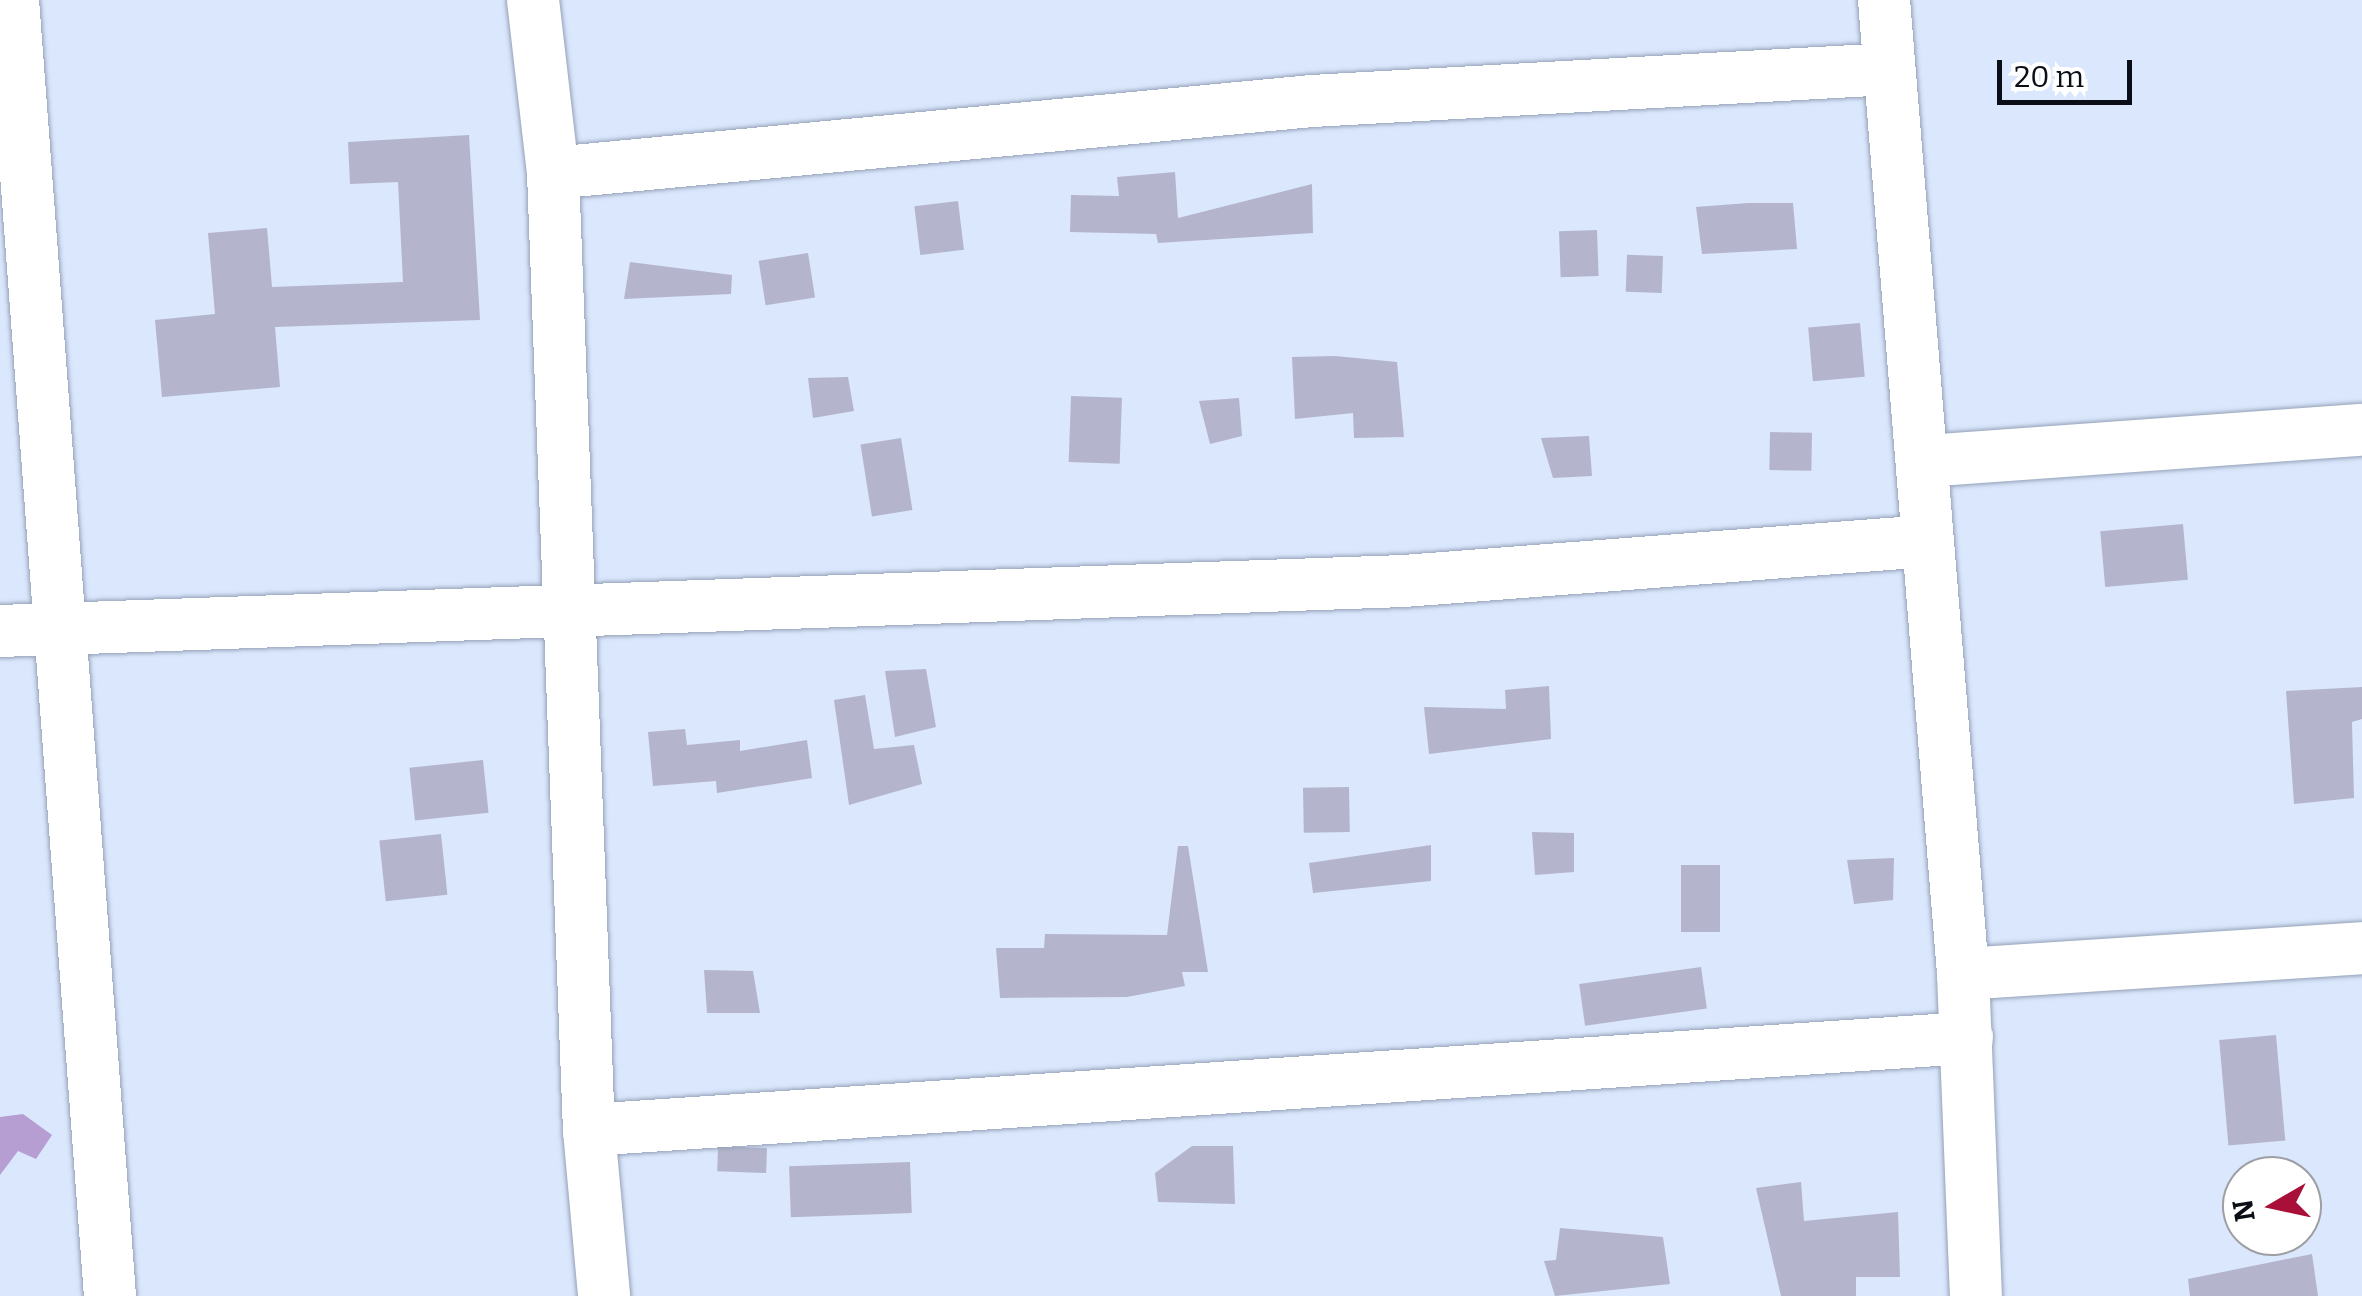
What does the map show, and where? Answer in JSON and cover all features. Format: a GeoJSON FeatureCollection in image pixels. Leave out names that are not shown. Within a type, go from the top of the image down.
{"type":"FeatureCollection","features":[{"type":"Feature","properties":{"kind":"street"},"geometry":{"type":"LineString","coordinates":[[13,0],[110,1296]]}},
{"type":"Feature","properties":{"kind":"street"},"geometry":{"type":"LineString","coordinates":[[533,0],[553,173],[590,1130],[604,1296]]}},
{"type":"Feature","properties":{"kind":"street"},"geometry":{"type":"LineString","coordinates":[[1884,0],[1925,461],[1927,541],[1967,1038],[1976,1296]]}},
{"type":"Feature","properties":{"kind":"street"},"geometry":{"type":"LineString","coordinates":[[553,173],[1312,100],[1889,69]]}},
{"type":"Feature","properties":{"kind":"street"},"geometry":{"type":"LineString","coordinates":[[1925,461],[2362,430]]}},
{"type":"Feature","properties":{"kind":"street"},"geometry":{"type":"LineString","coordinates":[[0,632],[60,626],[568,604],[1404,581],[1927,541]]}},
{"type":"Feature","properties":{"kind":"street"},"geometry":{"type":"LineString","coordinates":[[1962,974],[2362,948]]}},
{"type":"Feature","properties":{"kind":"street"},"geometry":{"type":"LineString","coordinates":[[590,1130],[1967,1038]]}},
{"type":"Feature","properties":{"kind":"shaded area"},"geometry":{"type":"Polygon","coordinates":[[[23,1114],[52,1135],[36,1159],[18,1151],[0,1175],[0,1117],[23,1114]]]}},
{"type":"Feature","properties":{"kind":"building"},"geometry":{"type":"Polygon","coordinates":[[[469,135],[480,320],[275,327],[280,387],[162,397],[155,320],[215,314],[208,233],[267,228],[272,287],[403,282],[398,182],[350,184],[348,142],[469,135]]]}},
{"type":"Feature","properties":{"kind":"building"},"geometry":{"type":"Polygon","coordinates":[[[1175,172],[1178,218],[1312,184],[1313,233],[1158,243],[1156,234],[1070,232],[1071,195],[1119,196],[1117,177],[1175,172]]]}},
{"type":"Feature","properties":{"kind":"building"},"geometry":{"type":"Polygon","coordinates":[[[958,201],[964,250],[920,255],[914,206],[958,201]]]}},
{"type":"Feature","properties":{"kind":"building"},"geometry":{"type":"Polygon","coordinates":[[[1793,203],[1797,249],[1702,254],[1696,207],[1793,203]]]}},
{"type":"Feature","properties":{"kind":"building"},"geometry":{"type":"Polygon","coordinates":[[[1597,230],[1599,276],[1561,277],[1559,231],[1597,230]]]}},
{"type":"Feature","properties":{"kind":"building"},"geometry":{"type":"Polygon","coordinates":[[[808,253],[815,297],[766,305],[759,261],[808,253]]]}},
{"type":"Feature","properties":{"kind":"building"},"geometry":{"type":"Polygon","coordinates":[[[1627,255],[1663,256],[1662,293],[1626,292],[1627,255]]]}},
{"type":"Feature","properties":{"kind":"building"},"geometry":{"type":"Polygon","coordinates":[[[630,262],[732,275],[731,294],[624,299],[630,262]]]}},
{"type":"Feature","properties":{"kind":"building"},"geometry":{"type":"Polygon","coordinates":[[[1860,323],[1865,377],[1813,381],[1808,328],[1860,323]]]}},
{"type":"Feature","properties":{"kind":"building"},"geometry":{"type":"Polygon","coordinates":[[[1335,356],[1397,362],[1404,437],[1354,438],[1353,413],[1295,419],[1292,357],[1335,356]]]}},
{"type":"Feature","properties":{"kind":"building"},"geometry":{"type":"Polygon","coordinates":[[[848,377],[854,411],[813,418],[808,378],[848,377]]]}},
{"type":"Feature","properties":{"kind":"building"},"geometry":{"type":"Polygon","coordinates":[[[1071,396],[1122,398],[1120,464],[1069,462],[1071,396]]]}},
{"type":"Feature","properties":{"kind":"building"},"geometry":{"type":"Polygon","coordinates":[[[1239,398],[1242,436],[1210,444],[1199,401],[1239,398]]]}},
{"type":"Feature","properties":{"kind":"building"},"geometry":{"type":"Polygon","coordinates":[[[1770,432],[1812,433],[1811,471],[1769,470],[1770,432]]]}},
{"type":"Feature","properties":{"kind":"building"},"geometry":{"type":"Polygon","coordinates":[[[1589,436],[1592,476],[1553,478],[1541,438],[1589,436]]]}},
{"type":"Feature","properties":{"kind":"building"},"geometry":{"type":"Polygon","coordinates":[[[901,438],[912,510],[872,517],[861,444],[901,438]]]}},
{"type":"Feature","properties":{"kind":"building"},"geometry":{"type":"Polygon","coordinates":[[[2183,524],[2188,580],[2105,587],[2100,531],[2183,524]]]}},
{"type":"Feature","properties":{"kind":"building"},"geometry":{"type":"Polygon","coordinates":[[[926,669],[936,727],[895,737],[885,671],[926,669]]]}},
{"type":"Feature","properties":{"kind":"building"},"geometry":{"type":"Polygon","coordinates":[[[1549,686],[1551,739],[1429,754],[1424,707],[1506,709],[1505,690],[1549,686]]]}},
{"type":"Feature","properties":{"kind":"building"},"geometry":{"type":"Polygon","coordinates":[[[2362,687],[2362,719],[2352,722],[2354,798],[2294,804],[2286,691],[2362,687]]]}},
{"type":"Feature","properties":{"kind":"building"},"geometry":{"type":"Polygon","coordinates":[[[865,695],[874,749],[914,745],[922,784],[849,805],[834,700],[865,695]]]}},
{"type":"Feature","properties":{"kind":"building"},"geometry":{"type":"Polygon","coordinates":[[[685,729],[687,745],[740,740],[740,751],[807,740],[812,778],[717,793],[716,781],[653,786],[648,732],[685,729]]]}},
{"type":"Feature","properties":{"kind":"building"},"geometry":{"type":"Polygon","coordinates":[[[483,760],[489,813],[415,820],[409,768],[483,760]]]}},
{"type":"Feature","properties":{"kind":"building"},"geometry":{"type":"Polygon","coordinates":[[[1349,787],[1350,832],[1304,833],[1303,788],[1349,787]]]}},
{"type":"Feature","properties":{"kind":"building"},"geometry":{"type":"Polygon","coordinates":[[[1532,832],[1574,833],[1574,872],[1535,875],[1532,832]]]}},
{"type":"Feature","properties":{"kind":"building"},"geometry":{"type":"Polygon","coordinates":[[[441,834],[447,895],[386,901],[379,840],[441,834]]]}},
{"type":"Feature","properties":{"kind":"building"},"geometry":{"type":"Polygon","coordinates":[[[1431,845],[1431,881],[1313,893],[1309,863],[1431,845]]]}},
{"type":"Feature","properties":{"kind":"building"},"geometry":{"type":"Polygon","coordinates":[[[1178,846],[1188,846],[1208,972],[1182,972],[1185,986],[1127,997],[1000,998],[996,948],[1044,948],[1045,934],[1167,935],[1178,846]]]}},
{"type":"Feature","properties":{"kind":"building"},"geometry":{"type":"Polygon","coordinates":[[[1894,858],[1893,900],[1854,904],[1847,860],[1894,858]]]}},
{"type":"Feature","properties":{"kind":"building"},"geometry":{"type":"Polygon","coordinates":[[[1681,865],[1720,865],[1720,932],[1681,932],[1681,865]]]}},
{"type":"Feature","properties":{"kind":"building"},"geometry":{"type":"Polygon","coordinates":[[[1701,967],[1707,1009],[1585,1026],[1579,984],[1701,967]]]}},
{"type":"Feature","properties":{"kind":"building"},"geometry":{"type":"Polygon","coordinates":[[[704,970],[753,971],[760,1013],[707,1013],[704,970]]]}},
{"type":"Feature","properties":{"kind":"building"},"geometry":{"type":"Polygon","coordinates":[[[2276,1035],[2285,1141],[2228,1146],[2219,1040],[2276,1035]]]}},
{"type":"Feature","properties":{"kind":"building"},"geometry":{"type":"Polygon","coordinates":[[[718,1146],[767,1148],[766,1173],[717,1171],[718,1146]]]}},
{"type":"Feature","properties":{"kind":"building"},"geometry":{"type":"Polygon","coordinates":[[[1192,1146],[1233,1146],[1235,1204],[1158,1202],[1155,1173],[1192,1146]]]}},
{"type":"Feature","properties":{"kind":"building"},"geometry":{"type":"Polygon","coordinates":[[[910,1162],[912,1213],[791,1217],[789,1166],[910,1162]]]}},
{"type":"Feature","properties":{"kind":"building"},"geometry":{"type":"Polygon","coordinates":[[[1801,1182],[1804,1221],[1898,1212],[1900,1277],[1856,1277],[1856,1296],[1781,1296],[1756,1188],[1801,1182]]]}},
{"type":"Feature","properties":{"kind":"building"},"geometry":{"type":"Polygon","coordinates":[[[1560,1228],[1663,1237],[1670,1284],[1555,1296],[1544,1261],[1556,1260],[1560,1228]]]}},
{"type":"Feature","properties":{"kind":"building"},"geometry":{"type":"Polygon","coordinates":[[[2312,1256],[2318,1296],[2190,1296],[2188,1279],[2312,1256]]]}}]}
